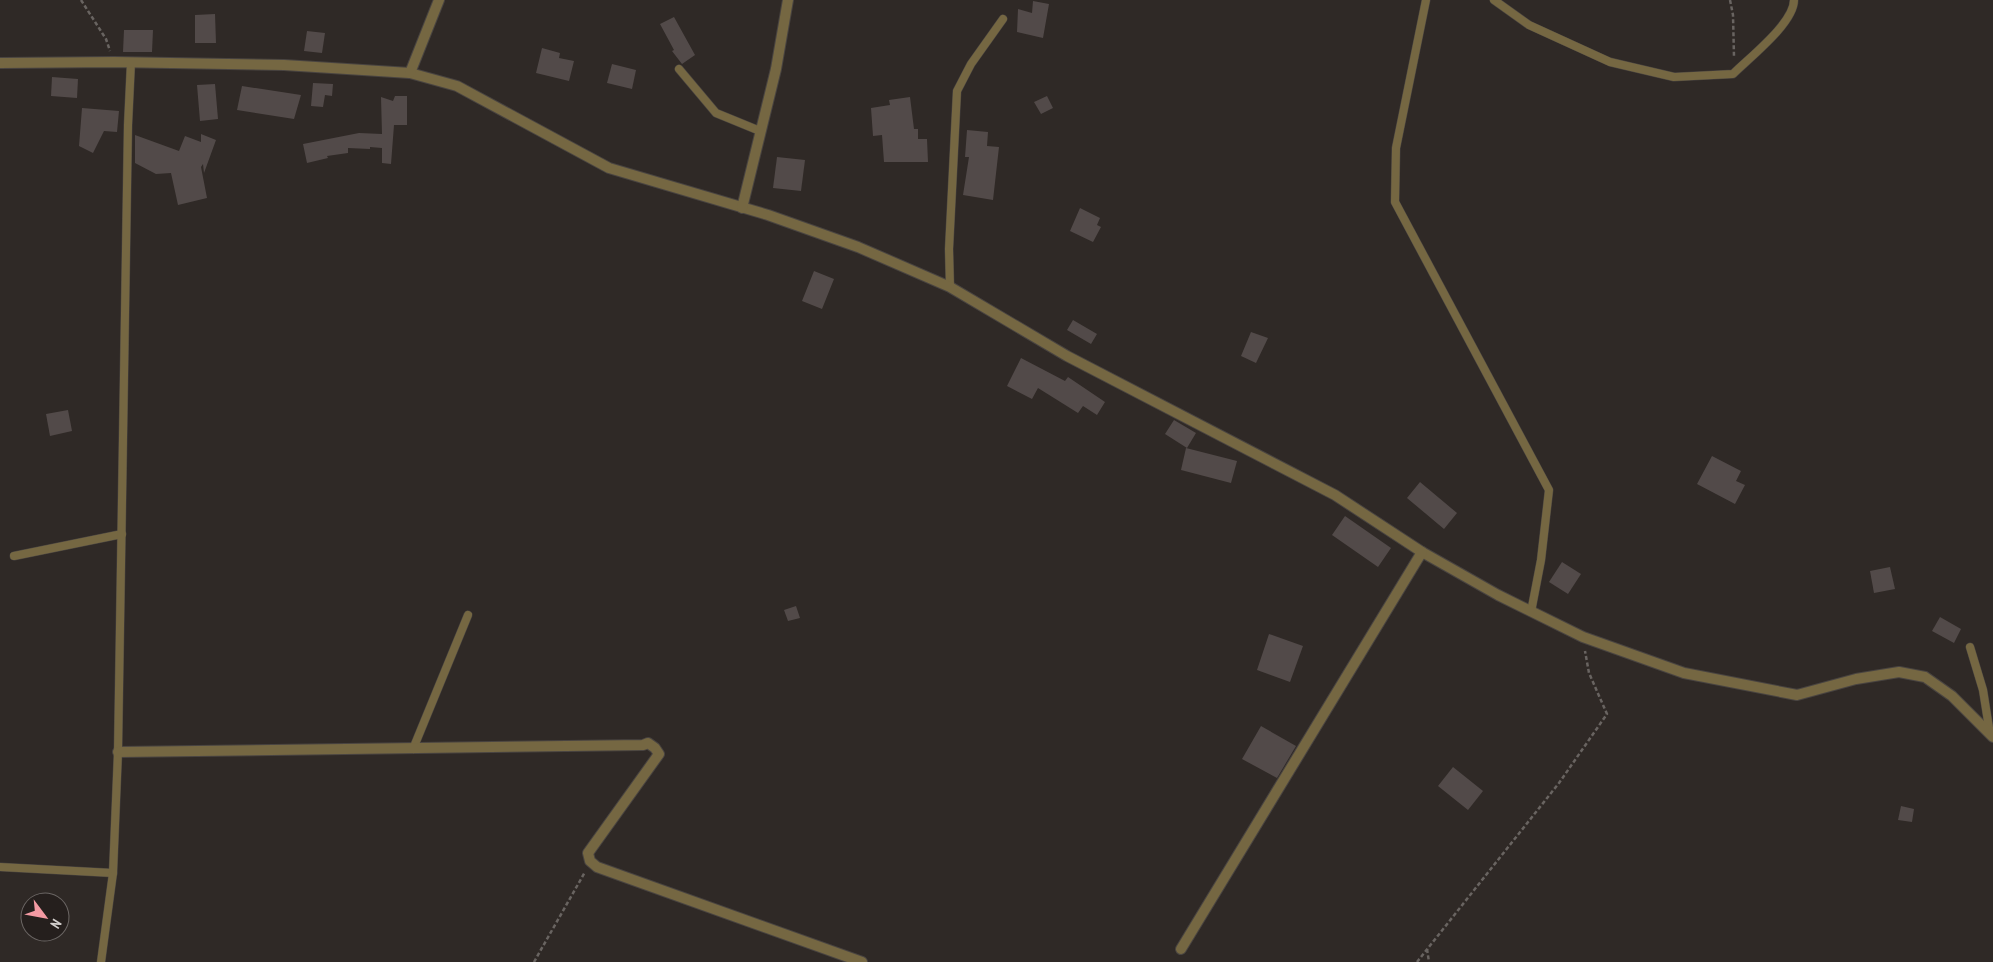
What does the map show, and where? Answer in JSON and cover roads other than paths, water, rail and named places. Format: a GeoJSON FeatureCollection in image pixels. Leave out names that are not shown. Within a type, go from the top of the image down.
{"type":"FeatureCollection","features":[{"type":"Feature","properties":{"kind":"street"},"geometry":{"type":"LineString","coordinates":[[410,73],[439,0]]}},
{"type":"Feature","properties":{"kind":"street"},"geometry":{"type":"LineString","coordinates":[[742,208],[776,69],[788,0]]}},
{"type":"Feature","properties":{"kind":"street"},"geometry":{"type":"LineString","coordinates":[[0,63],[131,62],[284,65],[410,73],[457,86],[609,168],[768,215],[858,247],[950,287],[1067,356],[1335,496],[1422,552],[1498,595],[1583,637],[1684,673],[1797,695],[1856,679],[1899,672],[1925,677],[1952,696],[1991,735]]}},
{"type":"Feature","properties":{"kind":"street"},"geometry":{"type":"LineString","coordinates":[[1181,949],[1422,552]]}},
{"type":"Feature","properties":{"kind":"street"},"geometry":{"type":"LineString","coordinates":[[118,752],[413,749],[643,745],[648,743],[659,754],[588,853],[590,862],[597,867],[862,962]]}},
{"type":"Feature","properties":{"kind":"lane"},"geometry":{"type":"LineString","coordinates":[[1426,0],[1396,148],[1395,202],[1549,490],[1541,560],[1531,612]]}},
{"type":"Feature","properties":{"kind":"lane"},"geometry":{"type":"LineString","coordinates":[[1494,0],[1529,25],[1610,62],[1674,77],[1734,74],[1783,24],[1794,8],[1794,0]]}},
{"type":"Feature","properties":{"kind":"lane"},"geometry":{"type":"LineString","coordinates":[[950,287],[949,250],[958,91],[971,64],[1003,20]]}},
{"type":"Feature","properties":{"kind":"lane"},"geometry":{"type":"LineString","coordinates":[[101,962],[112,873],[118,752],[128,125],[131,62]]}},
{"type":"Feature","properties":{"kind":"lane"},"geometry":{"type":"LineString","coordinates":[[679,69],[716,113],[760,132]]}},
{"type":"Feature","properties":{"kind":"lane"},"geometry":{"type":"LineString","coordinates":[[14,556],[122,534]]}},
{"type":"Feature","properties":{"kind":"lane"},"geometry":{"type":"LineString","coordinates":[[413,749],[468,615]]}},
{"type":"Feature","properties":{"kind":"lane"},"geometry":{"type":"LineString","coordinates":[[1970,648],[1983,690],[1991,735]]}},
{"type":"Feature","properties":{"kind":"lane"},"geometry":{"type":"LineString","coordinates":[[0,867],[112,873]]}}]}
